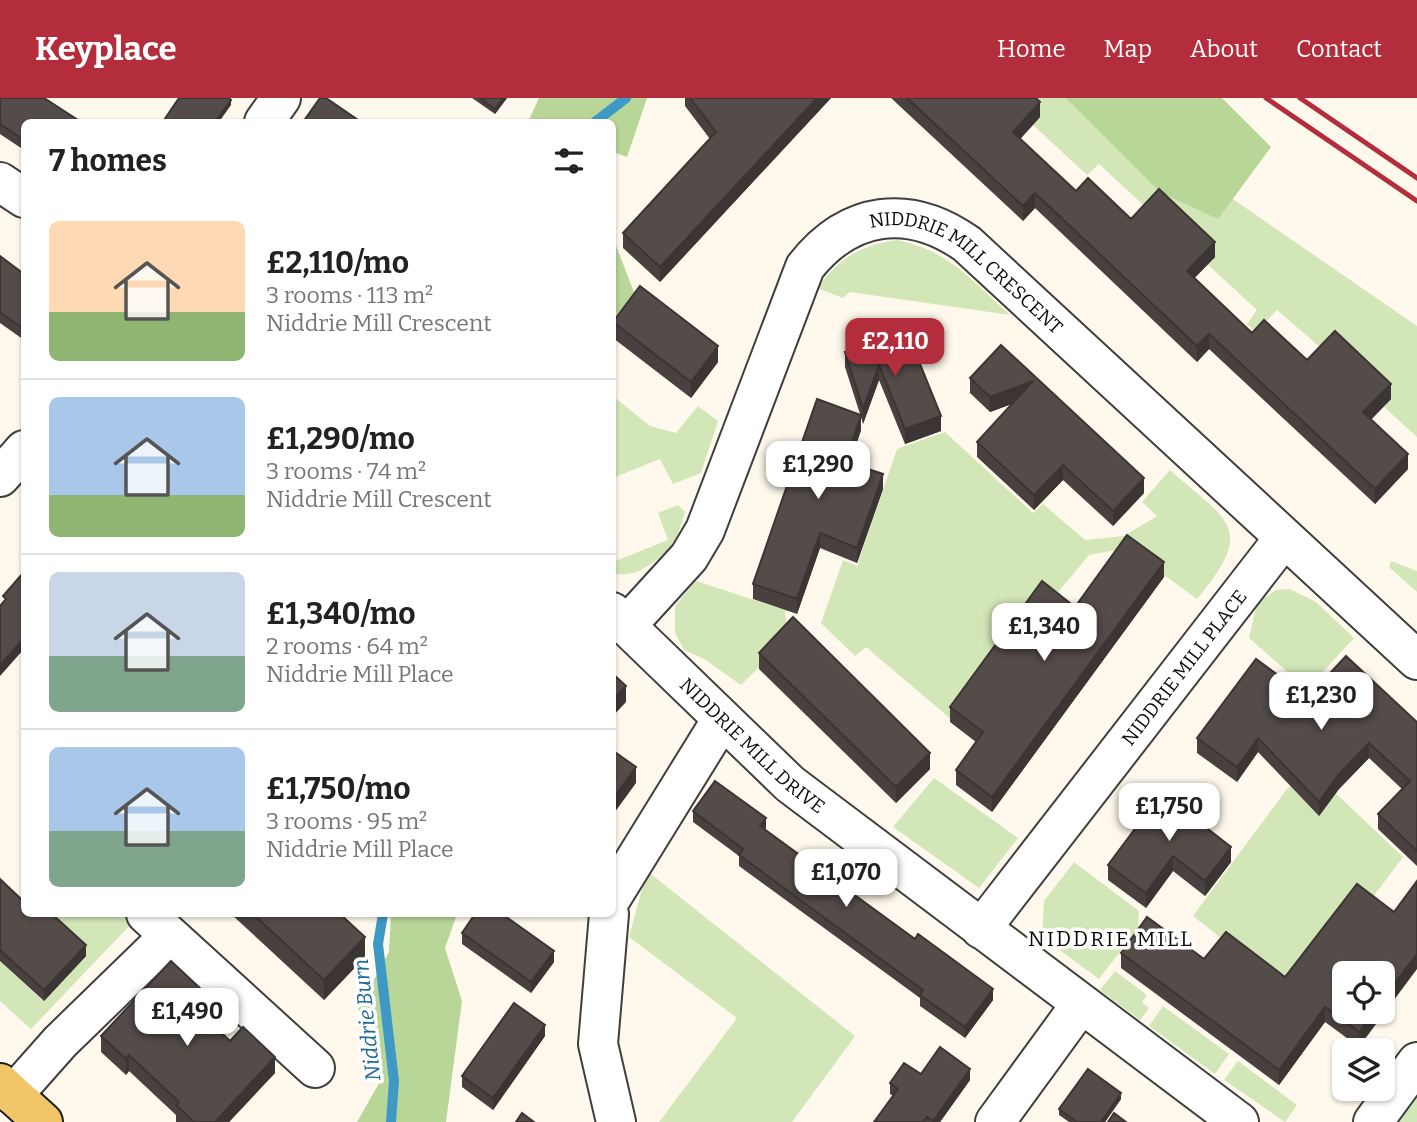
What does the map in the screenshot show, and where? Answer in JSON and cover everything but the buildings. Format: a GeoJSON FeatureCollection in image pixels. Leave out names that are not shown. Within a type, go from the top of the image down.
{"type":"FeatureCollection","features":[{"type":"Feature","properties":{"kind":"main road"},"geometry":{"type":"LineString","coordinates":[[6,1089],[43,1122]]}},
{"type":"Feature","properties":{"kind":"street"},"geometry":{"type":"LineString","coordinates":[[266,119],[281,98]]}},
{"type":"Feature","properties":{"kind":"street"},"geometry":{"type":"LineString","coordinates":[[0,181],[21,196]]}},
{"type":"Feature","properties":{"kind":"street","name":"NIDDRIE MILL CRESCENT"},"geometry":{"type":"LineString","coordinates":[[620,619],[689,557],[705,530],[805,267],[834,237],[872,220],[892,218],[932,223],[967,244],[1417,660]]}},
{"type":"Feature","properties":{"kind":"street"},"geometry":{"type":"LineString","coordinates":[[0,477],[21,453]]}},
{"type":"Feature","properties":{"kind":"street","name":"NIDDRIE MILL PLACE"},"geometry":{"type":"LineString","coordinates":[[981,929],[1284,538]]}},
{"type":"Feature","properties":{"kind":"street","name":"NIDDRIE MILL DRIVE"},"geometry":{"type":"LineString","coordinates":[[620,619],[790,784],[835,821],[1239,1122]]}},
{"type":"Feature","properties":{"kind":"street"},"geometry":{"type":"LineString","coordinates":[[616,891],[722,719]]}},
{"type":"Feature","properties":{"kind":"street"},"geometry":{"type":"LineString","coordinates":[[610,917],[598,1044],[616,1122]]}},
{"type":"Feature","properties":{"kind":"street"},"geometry":{"type":"LineString","coordinates":[[6,1089],[60,1042],[157,925],[316,1068]]}},
{"type":"Feature","properties":{"kind":"street"},"geometry":{"type":"LineString","coordinates":[[995,1122],[1081,1004]]}},
{"type":"Feature","properties":{"kind":"street"},"geometry":{"type":"LineString","coordinates":[[1373,1122],[1417,1062]]}},
{"type":"Feature","properties":{"kind":"green space"},"geometry":{"type":"Polygon","coordinates":[[[539,98],[647,98],[627,157],[616,153],[616,119],[529,119],[539,98]]]}},
{"type":"Feature","properties":{"kind":"green space"},"geometry":{"type":"Polygon","coordinates":[[[1020,98],[1123,98],[1198,175],[1417,326],[1417,437],[1384,407],[1391,398],[1328,354],[1277,310],[1256,332],[1247,324],[1257,310],[1099,164],[1087,175],[1033,125],[1020,98]]]}},
{"type":"Feature","properties":{"kind":"green space"},"geometry":{"type":"Polygon","coordinates":[[[1066,98],[1222,98],[1271,147],[1218,219],[1160,192],[1066,98]]]}},
{"type":"Feature","properties":{"kind":"green space"},"geometry":{"type":"Polygon","coordinates":[[[897,240],[932,251],[946,259],[1010,315],[850,292],[843,298],[817,288],[851,255],[884,242],[897,240]]]}},
{"type":"Feature","properties":{"kind":"green space"},"geometry":{"type":"Polygon","coordinates":[[[616,245],[635,295],[616,318],[616,245]]]}},
{"type":"Feature","properties":{"kind":"green space"},"geometry":{"type":"Polygon","coordinates":[[[616,398],[650,426],[676,433],[698,406],[718,421],[701,473],[673,484],[660,459],[616,477],[616,398]]]}},
{"type":"Feature","properties":{"kind":"green space"},"geometry":{"type":"Polygon","coordinates":[[[945,432],[1033,513],[1043,504],[1085,540],[1124,536],[1157,516],[1142,502],[1170,470],[1207,502],[1228,527],[1230,540],[1226,556],[1197,599],[1127,548],[1089,555],[952,720],[866,647],[855,656],[821,623],[843,560],[857,566],[897,449],[945,432]]]}},
{"type":"Feature","properties":{"kind":"green space"},"geometry":{"type":"Polygon","coordinates":[[[678,505],[685,512],[673,543],[646,567],[630,574],[616,573],[616,561],[668,540],[658,513],[678,505]]]}},
{"type":"Feature","properties":{"kind":"green space"},"geometry":{"type":"Polygon","coordinates":[[[1391,561],[1417,571],[1417,592],[1389,567],[1391,561]]]}},
{"type":"Feature","properties":{"kind":"green space"},"geometry":{"type":"Polygon","coordinates":[[[696,581],[785,610],[788,639],[741,685],[704,659],[684,650],[675,633],[675,606],[696,581]]]}},
{"type":"Feature","properties":{"kind":"green space"},"geometry":{"type":"Polygon","coordinates":[[[1290,589],[1316,602],[1354,638],[1307,689],[1249,638],[1257,603],[1276,590],[1290,589]]]}},
{"type":"Feature","properties":{"kind":"green space"},"geometry":{"type":"Polygon","coordinates":[[[1309,768],[1403,857],[1367,905],[1287,990],[1193,916],[1287,789],[1309,768]]]}},
{"type":"Feature","properties":{"kind":"green space"},"geometry":{"type":"Polygon","coordinates":[[[934,778],[1018,838],[979,888],[893,827],[934,778]]]}},
{"type":"Feature","properties":{"kind":"green space"},"geometry":{"type":"Polygon","coordinates":[[[1074,862],[1139,911],[1138,929],[1099,979],[1042,937],[1044,901],[1074,862]]]}},
{"type":"Feature","properties":{"kind":"green space"},"geometry":{"type":"Polygon","coordinates":[[[647,871],[855,1036],[792,1122],[659,1122],[737,1018],[629,937],[647,871]]]}},
{"type":"Feature","properties":{"kind":"green space"},"geometry":{"type":"Polygon","coordinates":[[[29,917],[125,917],[132,923],[31,1029],[0,1001],[0,952],[29,917]],[[44,918],[3,964],[44,1001],[44,918]]]}},
{"type":"Feature","properties":{"kind":"green space"},"geometry":{"type":"Polygon","coordinates":[[[391,917],[456,917],[445,948],[462,1001],[446,1122],[357,1122],[382,1078],[358,1009],[389,952],[391,917]]]}},
{"type":"Feature","properties":{"kind":"green space"},"geometry":{"type":"Polygon","coordinates":[[[1115,971],[1147,995],[1142,1002],[1149,1008],[1140,1020],[1100,990],[1115,971]]]}},
{"type":"Feature","properties":{"kind":"green space"},"geometry":{"type":"Polygon","coordinates":[[[1163,1006],[1229,1054],[1215,1074],[1149,1026],[1163,1006]]]}},
{"type":"Feature","properties":{"kind":"green space"},"geometry":{"type":"Polygon","coordinates":[[[1238,1061],[1297,1105],[1285,1122],[1224,1080],[1238,1061]]]}},
{"type":"Feature","properties":{"kind":"green space"},"geometry":{"type":"Polygon","coordinates":[[[1417,1095],[1417,1122],[1398,1122],[1417,1095]]]}},
{"type":"Feature","properties":{"kind":"waterway","name":"Niddrie Burn"},"geometry":{"type":"LineString","coordinates":[[599,119],[626,98]]}},
{"type":"Feature","properties":{"kind":"waterway","name":"Niddrie Burn"},"geometry":{"type":"LineString","coordinates":[[382,917],[378,944],[394,1081],[391,1122]]}},
{"type":"Feature","properties":{"kind":"railway"},"geometry":{"type":"LineString","coordinates":[[1266,98],[1417,201]]}},
{"type":"Feature","properties":{"kind":"railway"},"geometry":{"type":"LineString","coordinates":[[1300,98],[1417,178]]}},
{"type":"Feature","properties":{"kind":"district","name":"NIDDRIE MILL"},"geometry":{"type":"Point","coordinates":[1111,939]}}]}
